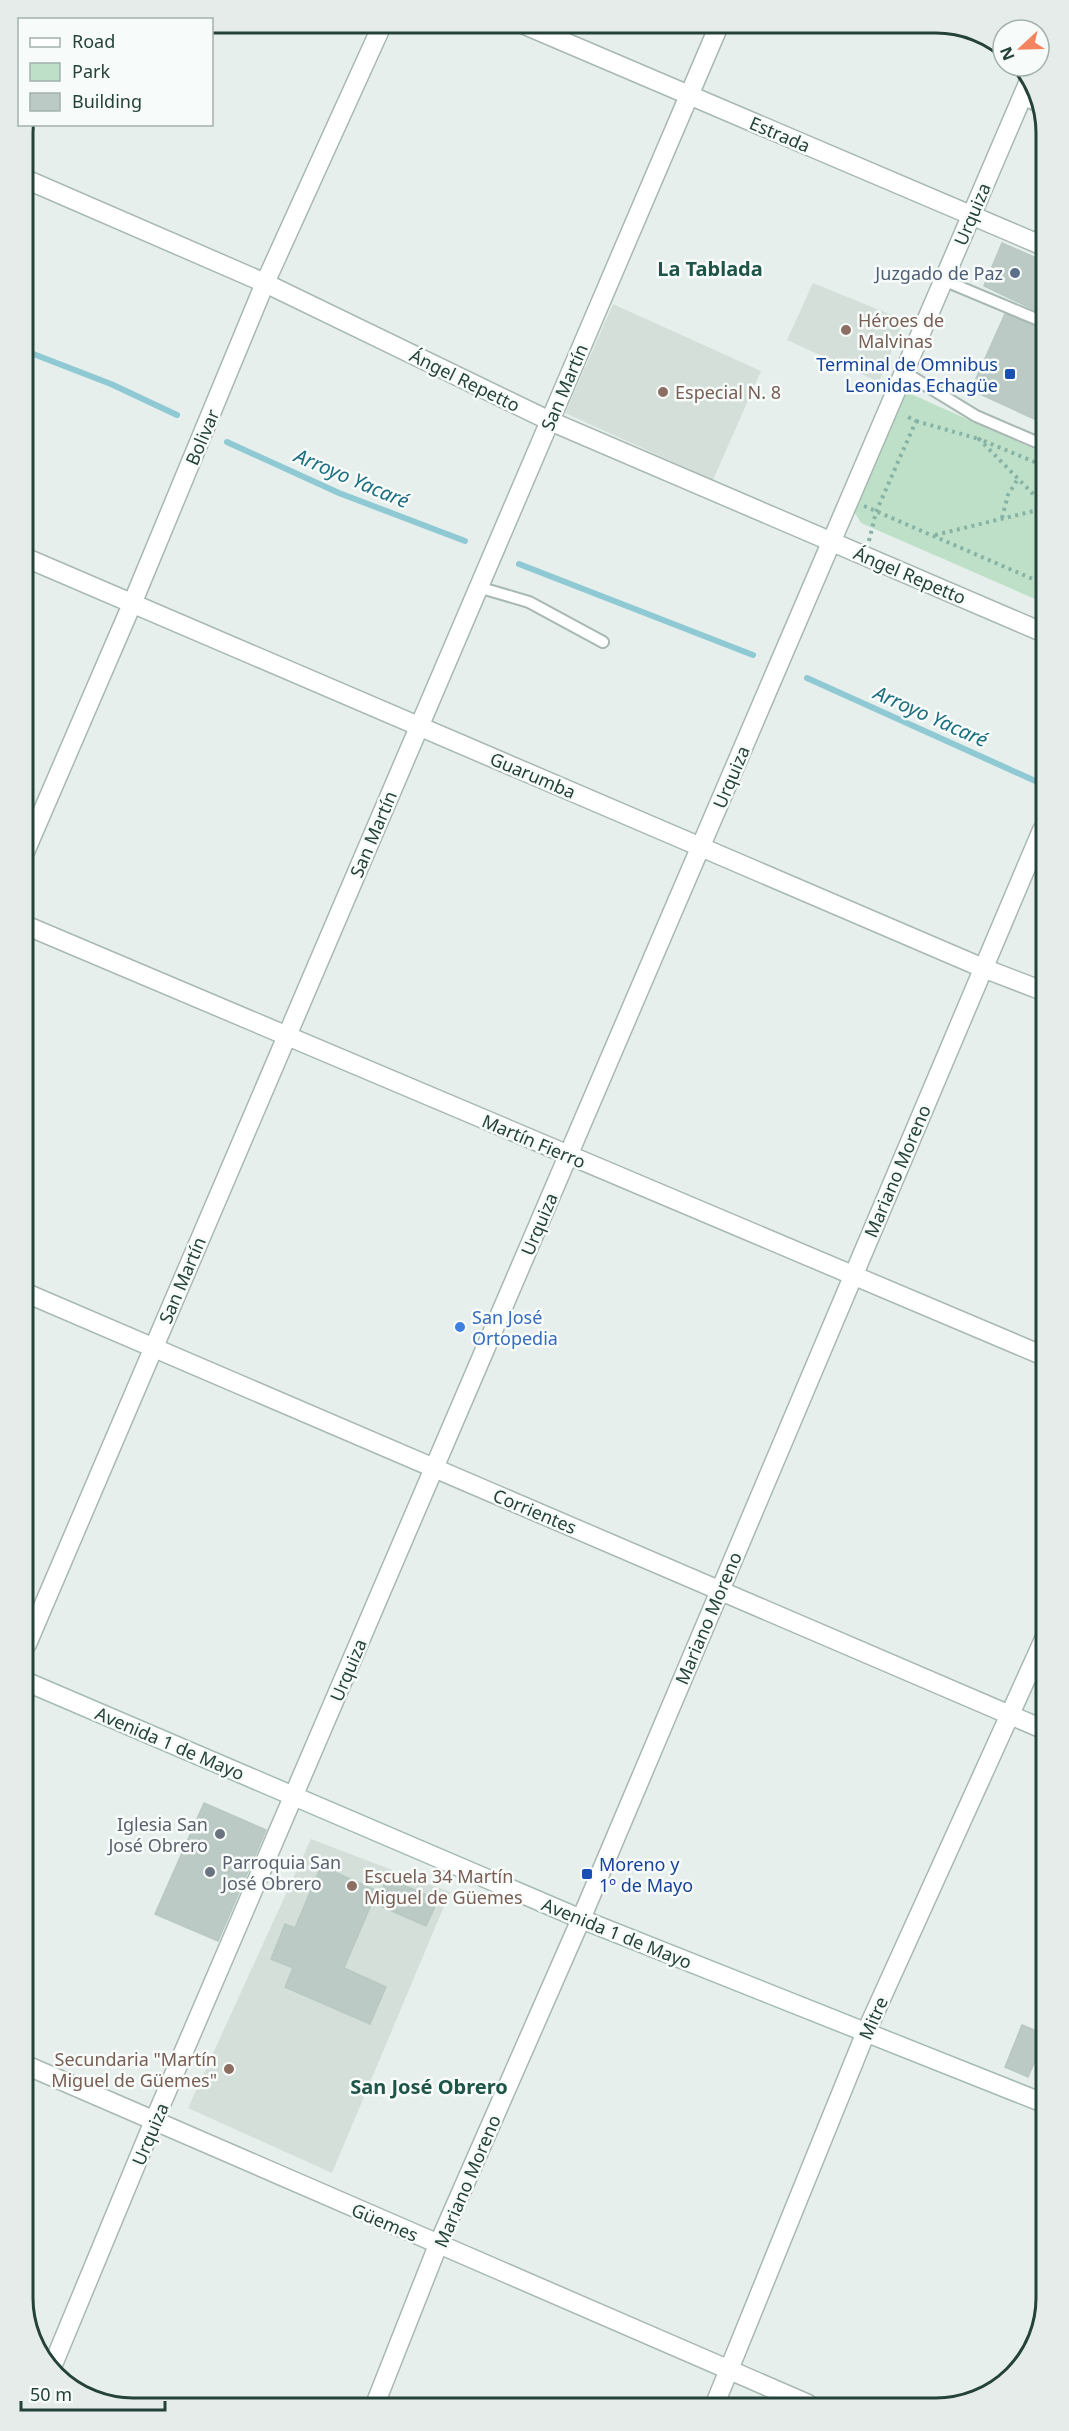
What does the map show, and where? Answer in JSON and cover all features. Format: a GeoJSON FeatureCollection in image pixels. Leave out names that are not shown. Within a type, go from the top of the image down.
{"type":"FeatureCollection","features":[{"type":"Feature","properties":{"kind":"street","name":"Bolivar"},"geometry":{"type":"LineString","coordinates":[[33,833],[132,604],[265,284],[378,33]]}},
{"type":"Feature","properties":{"kind":"street","name":"Estrada"},"geometry":{"type":"LineString","coordinates":[[543,33],[1036,243]]}},
{"type":"Feature","properties":{"kind":"street","name":"San Martín"},"geometry":{"type":"LineString","coordinates":[[33,1630],[716,33]]}},
{"type":"Feature","properties":{"kind":"street","name":"Urquiza"},"geometry":{"type":"LineString","coordinates":[[55,2360],[154,2121],[1026,88]]}},
{"type":"Feature","properties":{"kind":"street","name":"Ángel Repetto"},"geometry":{"type":"LineString","coordinates":[[33,182],[265,284],[550,421],[1036,629]]}},
{"type":"Feature","properties":{"kind":"street","name":"Guarumba"},"geometry":{"type":"LineString","coordinates":[[33,561],[983,968],[1036,988]]}},
{"type":"Feature","properties":{"kind":"street","name":"Mariano Moreno"},"geometry":{"type":"LineString","coordinates":[[378,2398],[438,2245],[581,1918],[1036,844]]}},
{"type":"Feature","properties":{"kind":"street","name":"Martín Fierro"},"geometry":{"type":"LineString","coordinates":[[33,928],[1036,1353]]}},
{"type":"Feature","properties":{"kind":"street","name":"Corrientes"},"geometry":{"type":"LineString","coordinates":[[33,1296],[1036,1726]]}},
{"type":"Feature","properties":{"kind":"street","name":"Mitre"},"geometry":{"type":"LineString","coordinates":[[717,2398],[866,2032],[1036,1658]]}},
{"type":"Feature","properties":{"kind":"street","name":"Avenida 1 de Mayo"},"geometry":{"type":"LineString","coordinates":[[33,1685],[581,1918],[1036,2100]]}},
{"type":"Feature","properties":{"kind":"street","name":"Güemes"},"geometry":{"type":"LineString","coordinates":[[33,2068],[794,2398]]}},
{"type":"Feature","properties":{"kind":"lane"},"geometry":{"type":"LineString","coordinates":[[1021,99],[1032,103]]}},
{"type":"Feature","properties":{"kind":"lane"},"geometry":{"type":"LineString","coordinates":[[943,280],[1036,319]]}},
{"type":"Feature","properties":{"kind":"lane"},"geometry":{"type":"LineString","coordinates":[[904,372],[976,416],[1036,442]]}},
{"type":"Feature","properties":{"kind":"lane"},"geometry":{"type":"LineString","coordinates":[[478,587],[529,602],[603,642]]}},
{"type":"Feature","properties":{"kind":"path"},"geometry":{"type":"LineString","coordinates":[[889,408],[916,422],[979,439],[1036,463]]}},
{"type":"Feature","properties":{"kind":"path"},"geometry":{"type":"LineString","coordinates":[[865,556],[876,512],[916,422]]}},
{"type":"Feature","properties":{"kind":"path"},"geometry":{"type":"LineString","coordinates":[[979,439],[1036,496]]}},
{"type":"Feature","properties":{"kind":"path"},"geometry":{"type":"LineString","coordinates":[[1002,518],[1008,495],[1019,477]]}},
{"type":"Feature","properties":{"kind":"path"},"geometry":{"type":"LineString","coordinates":[[849,500],[1036,580]]}},
{"type":"Feature","properties":{"kind":"path"},"geometry":{"type":"LineString","coordinates":[[933,536],[1036,510]]}},
{"type":"Feature","properties":{"kind":"shaded area","name":"Héroes de Malvinas"},"geometry":{"type":"Polygon","coordinates":[[[813,283],[904,320],[879,382],[787,340],[813,283]]]}},
{"type":"Feature","properties":{"kind":"shaded area","name":"Especial N. 8"},"geometry":{"type":"Polygon","coordinates":[[[613,304],[761,371],[713,480],[565,413],[613,304]]]}},
{"type":"Feature","properties":{"kind":"shaded area"},"geometry":{"type":"Polygon","coordinates":[[[311,1839],[450,1892],[332,2173],[188,2108],[311,1839]]]}},
{"type":"Feature","properties":{"kind":"green space"},"geometry":{"type":"Polygon","coordinates":[[[902,390],[1036,450],[1036,599],[861,523],[855,513],[856,499],[902,390]]]}},
{"type":"Feature","properties":{"kind":"building","name":"Juzgado de Paz"},"geometry":{"type":"Polygon","coordinates":[[[1002,243],[1036,258],[1036,311],[984,286],[1002,243]]]}},
{"type":"Feature","properties":{"kind":"building","name":"Terminal de Omnibus Leonidas Echagüe"},"geometry":{"type":"Polygon","coordinates":[[[1005,314],[1036,326],[1036,420],[971,390],[1005,314]]]}},
{"type":"Feature","properties":{"kind":"building","name":"Parroquia San José Obrero"},"geometry":{"type":"Polygon","coordinates":[[[204,1803],[266,1830],[218,1941],[155,1914],[204,1803]]]}},
{"type":"Feature","properties":{"kind":"building"},"geometry":{"type":"Polygon","coordinates":[[[321,1866],[377,1891],[344,1968],[386,1987],[370,2024],[285,1987],[293,1968],[271,1959],[285,1924],[295,1928],[321,1866]]]}},
{"type":"Feature","properties":{"kind":"building"},"geometry":{"type":"Polygon","coordinates":[[[387,1878],[438,1900],[426,1926],[376,1904],[387,1878]]]}},
{"type":"Feature","properties":{"kind":"building"},"geometry":{"type":"Polygon","coordinates":[[[1022,2025],[1036,2031],[1036,2058],[1028,2077],[1005,2067],[1022,2025]]]}},
{"type":"Feature","properties":{"kind":"waterway","name":"Arroyo Yacaré"},"geometry":{"type":"LineString","coordinates":[[33,354],[111,384],[177,415]]}},
{"type":"Feature","properties":{"kind":"waterway","name":"Arroyo Yacaré"},"geometry":{"type":"LineString","coordinates":[[227,442],[339,493],[465,541]]}},
{"type":"Feature","properties":{"kind":"waterway","name":"Arroyo Yacaré"},"geometry":{"type":"LineString","coordinates":[[519,564],[753,655]]}},
{"type":"Feature","properties":{"kind":"waterway","name":"Arroyo Yacaré"},"geometry":{"type":"LineString","coordinates":[[807,678],[1036,781]]}},
{"type":"Feature","properties":{"kind":"place","name":"Juzgado de Paz"},"geometry":{"type":"Point","coordinates":[1015,273]}},
{"type":"Feature","properties":{"kind":"place","name":"Héroes de Malvinas"},"geometry":{"type":"Point","coordinates":[846,330]}},
{"type":"Feature","properties":{"kind":"place","name":"Terminal de Omnibus Leonidas Echagüe"},"geometry":{"type":"Point","coordinates":[1010,374]}},
{"type":"Feature","properties":{"kind":"place","name":"Especial N. 8"},"geometry":{"type":"Point","coordinates":[663,392]}},
{"type":"Feature","properties":{"kind":"place","name":"San José Ortopedia"},"geometry":{"type":"Point","coordinates":[460,1327]}},
{"type":"Feature","properties":{"kind":"place","name":"Iglesia San José Obrero"},"geometry":{"type":"Point","coordinates":[220,1834]}},
{"type":"Feature","properties":{"kind":"place","name":"Parroquia San José Obrero"},"geometry":{"type":"Point","coordinates":[210,1872]}},
{"type":"Feature","properties":{"kind":"place","name":"Moreno y 1º de Mayo"},"geometry":{"type":"Point","coordinates":[587,1874]}},
{"type":"Feature","properties":{"kind":"place","name":"Escuela 34 Martín Miguel de Güemes"},"geometry":{"type":"Point","coordinates":[352,1886]}},
{"type":"Feature","properties":{"kind":"place","name":"Secundaria \"Martín Miguel de Güemes\""},"geometry":{"type":"Point","coordinates":[229,2069]}},
{"type":"Feature","properties":{"kind":"district","name":"La Tablada"},"geometry":{"type":"Point","coordinates":[710,268]}},
{"type":"Feature","properties":{"kind":"district","name":"San José Obrero"},"geometry":{"type":"Point","coordinates":[429,2086]}}]}
